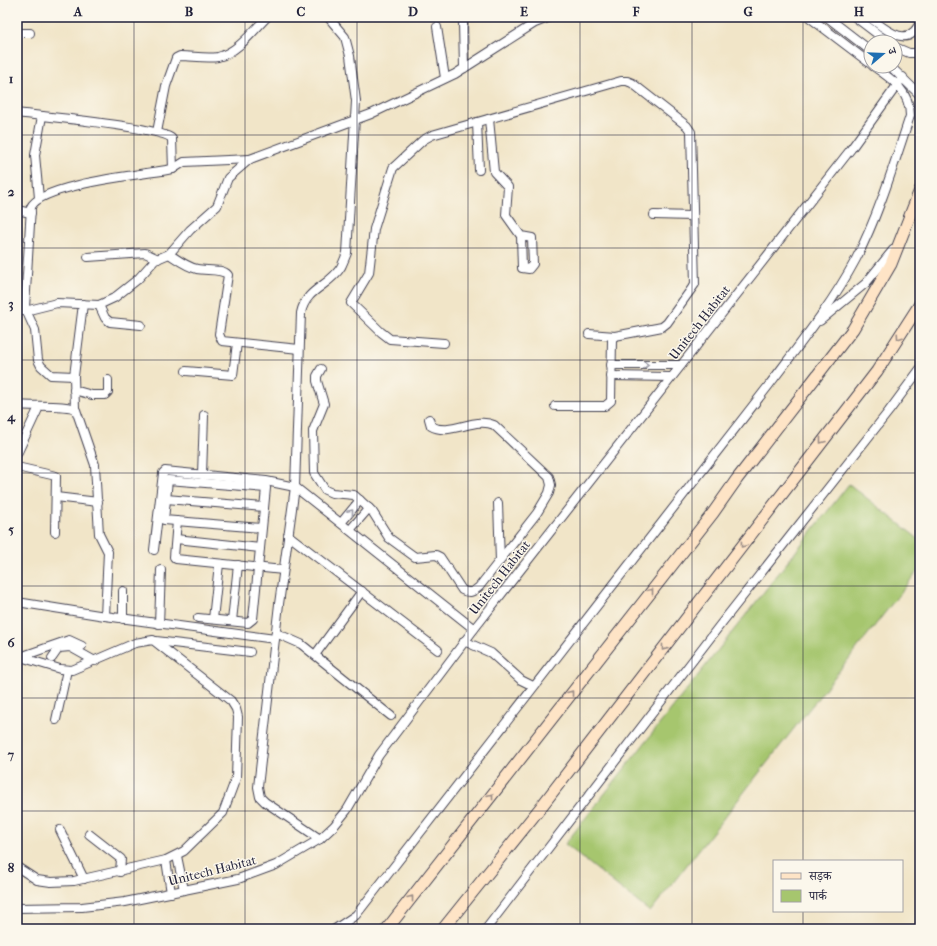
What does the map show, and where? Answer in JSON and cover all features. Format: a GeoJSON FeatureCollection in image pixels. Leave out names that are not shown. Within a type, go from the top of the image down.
{"type":"FeatureCollection","features":[{"type":"Feature","properties":{"kind":"main road"},"geometry":{"type":"LineString","coordinates":[[387,929],[708,519],[751,460],[853,329],[891,264],[920,190]]}},
{"type":"Feature","properties":{"kind":"main road"},"geometry":{"type":"LineString","coordinates":[[443,929],[550,794],[877,371],[920,304]]}},
{"type":"Feature","properties":{"kind":"street"},"geometry":{"type":"LineString","coordinates":[[157,132],[166,86],[176,58],[180,56],[222,56],[242,43],[267,17]]}},
{"type":"Feature","properties":{"kind":"street"},"geometry":{"type":"LineString","coordinates":[[320,839],[264,802],[259,793],[258,787],[283,570],[295,487],[299,349],[303,304],[308,296],[340,269],[347,253],[356,119],[350,56],[345,37],[328,17]]}},
{"type":"Feature","properties":{"kind":"street"},"geometry":{"type":"LineString","coordinates":[[74,376],[51,374],[41,366],[38,360],[35,330],[21,310],[32,204],[39,198],[86,183],[173,168],[187,162],[250,159],[371,114],[464,68],[535,23],[550,17]]}},
{"type":"Feature","properties":{"kind":"street"},"geometry":{"type":"LineString","coordinates":[[809,17],[863,59]]}},
{"type":"Feature","properties":{"kind":"street"},"geometry":{"type":"LineString","coordinates":[[827,17],[863,45]]}},
{"type":"Feature","properties":{"kind":"street"},"geometry":{"type":"LineString","coordinates":[[856,17],[878,34]]}},
{"type":"Feature","properties":{"kind":"street"},"geometry":{"type":"LineString","coordinates":[[869,17],[893,35],[899,36],[912,34],[917,29],[920,22]]}},
{"type":"Feature","properties":{"kind":"street"},"geometry":{"type":"LineString","coordinates":[[464,23],[464,68]]}},
{"type":"Feature","properties":{"kind":"street"},"geometry":{"type":"LineString","coordinates":[[838,26],[858,56]]}},
{"type":"Feature","properties":{"kind":"street"},"geometry":{"type":"LineString","coordinates":[[438,27],[445,78]]}},
{"type":"Feature","properties":{"kind":"street"},"geometry":{"type":"LineString","coordinates":[[17,33],[30,33]]}},
{"type":"Feature","properties":{"kind":"street"},"geometry":{"type":"LineString","coordinates":[[903,50],[909,53],[920,53]]}},
{"type":"Feature","properties":{"kind":"street"},"geometry":{"type":"LineString","coordinates":[[335,929],[356,915],[814,325],[851,268],[865,239],[892,171],[910,116],[904,92],[883,74]]}},
{"type":"Feature","properties":{"kind":"street"},"geometry":{"type":"LineString","coordinates":[[899,74],[920,95],[907,100]]}},
{"type":"Feature","properties":{"kind":"street","name":"Unitech Habitat"},"geometry":{"type":"LineString","coordinates":[[17,908],[82,907],[137,900],[238,879],[267,869],[320,839],[340,819],[379,756],[464,641],[851,149],[903,77]]}},
{"type":"Feature","properties":{"kind":"street"},"geometry":{"type":"LineString","coordinates":[[444,344],[390,338],[380,332],[351,303],[369,274],[374,229],[384,193],[396,164],[432,135],[627,81],[632,83],[687,126],[691,132],[693,139],[692,216],[695,278],[692,289],[667,323],[662,327],[614,336],[589,334]]}},
{"type":"Feature","properties":{"kind":"street"},"geometry":{"type":"LineString","coordinates":[[17,113],[157,132],[171,137],[173,168]]}},
{"type":"Feature","properties":{"kind":"street"},"geometry":{"type":"LineString","coordinates":[[39,198],[35,155],[42,116]]}},
{"type":"Feature","properties":{"kind":"street"},"geometry":{"type":"LineString","coordinates":[[489,119],[494,172],[508,187],[506,215],[521,236]]}},
{"type":"Feature","properties":{"kind":"street"},"geometry":{"type":"LineString","coordinates":[[477,122],[479,170]]}},
{"type":"Feature","properties":{"kind":"street"},"geometry":{"type":"LineString","coordinates":[[21,310],[57,303],[98,305],[114,298],[134,283],[158,259],[169,254],[190,230],[217,206],[228,178],[250,159]]}},
{"type":"Feature","properties":{"kind":"street"},"geometry":{"type":"LineString","coordinates":[[17,210],[31,213]]}},
{"type":"Feature","properties":{"kind":"street"},"geometry":{"type":"LineString","coordinates":[[654,215],[692,216]]}},
{"type":"Feature","properties":{"kind":"street"},"geometry":{"type":"LineString","coordinates":[[814,325],[866,283],[899,243]]}},
{"type":"Feature","properties":{"kind":"street"},"geometry":{"type":"LineString","coordinates":[[88,257],[145,253],[158,259]]}},
{"type":"Feature","properties":{"kind":"street"},"geometry":{"type":"LineString","coordinates":[[169,254],[182,263],[197,269],[222,272],[228,275],[220,334],[222,341],[299,349]]}},
{"type":"Feature","properties":{"kind":"street"},"geometry":{"type":"LineString","coordinates":[[83,304],[74,376],[75,408],[96,465],[99,534],[107,548],[108,557],[105,616]]}},
{"type":"Feature","properties":{"kind":"street"},"geometry":{"type":"LineString","coordinates":[[98,305],[105,318],[110,322],[141,324]]}},
{"type":"Feature","properties":{"kind":"street"},"geometry":{"type":"LineString","coordinates":[[555,406],[605,406],[609,404],[611,401],[612,339],[614,336]]}},
{"type":"Feature","properties":{"kind":"street"},"geometry":{"type":"LineString","coordinates":[[186,371],[233,375],[237,343]]}},
{"type":"Feature","properties":{"kind":"street"},"geometry":{"type":"LineString","coordinates":[[611,364],[680,365]]}},
{"type":"Feature","properties":{"kind":"street"},"geometry":{"type":"LineString","coordinates":[[321,369],[317,376],[317,381],[324,404],[313,431],[314,473],[325,490],[332,493],[354,496],[360,500],[369,508],[389,538],[415,557],[436,555],[440,557],[462,590],[467,593],[479,587],[500,561],[537,512],[549,493],[551,485],[549,477],[494,425],[485,422],[440,430],[431,426],[429,419]]}},
{"type":"Feature","properties":{"kind":"street"},"geometry":{"type":"LineString","coordinates":[[486,929],[725,619],[889,412],[920,369]]}},
{"type":"Feature","properties":{"kind":"street"},"geometry":{"type":"LineString","coordinates":[[611,376],[671,377]]}},
{"type":"Feature","properties":{"kind":"street"},"geometry":{"type":"LineString","coordinates":[[74,390],[92,395],[105,395],[108,392],[108,380]]}},
{"type":"Feature","properties":{"kind":"street"},"geometry":{"type":"LineString","coordinates":[[17,405],[75,408]]}},
{"type":"Feature","properties":{"kind":"street"},"geometry":{"type":"LineString","coordinates":[[17,454],[39,407]]}},
{"type":"Feature","properties":{"kind":"street"},"geometry":{"type":"LineString","coordinates":[[202,475],[204,415]]}},
{"type":"Feature","properties":{"kind":"street"},"geometry":{"type":"LineString","coordinates":[[17,467],[56,476],[55,532]]}},
{"type":"Feature","properties":{"kind":"street"},"geometry":{"type":"LineString","coordinates":[[154,550],[163,472],[266,482],[295,487],[474,628]]}},
{"type":"Feature","properties":{"kind":"street"},"geometry":{"type":"LineString","coordinates":[[198,618],[248,623],[253,619],[257,567],[260,548],[262,528],[264,507],[265,488],[168,480],[164,519],[262,528]]}},
{"type":"Feature","properties":{"kind":"street"},"geometry":{"type":"LineString","coordinates":[[56,497],[98,502]]}},
{"type":"Feature","properties":{"kind":"street"},"geometry":{"type":"LineString","coordinates":[[166,499],[264,507]]}},
{"type":"Feature","properties":{"kind":"street"},"geometry":{"type":"LineString","coordinates":[[341,523],[360,500]]}},
{"type":"Feature","properties":{"kind":"street"},"geometry":{"type":"LineString","coordinates":[[498,503],[500,561]]}},
{"type":"Feature","properties":{"kind":"street"},"geometry":{"type":"LineString","coordinates":[[350,530],[369,508]]}},
{"type":"Feature","properties":{"kind":"street"},"geometry":{"type":"LineString","coordinates":[[177,521],[174,557],[176,559],[283,570]]}},
{"type":"Feature","properties":{"kind":"street"},"geometry":{"type":"LineString","coordinates":[[288,535],[438,650]]}},
{"type":"Feature","properties":{"kind":"street"},"geometry":{"type":"LineString","coordinates":[[176,539],[260,548]]}},
{"type":"Feature","properties":{"kind":"street"},"geometry":{"type":"LineString","coordinates":[[213,619],[219,564]]}},
{"type":"Feature","properties":{"kind":"street"},"geometry":{"type":"LineString","coordinates":[[232,621],[238,565]]}},
{"type":"Feature","properties":{"kind":"street"},"geometry":{"type":"LineString","coordinates":[[159,624],[161,570]]}},
{"type":"Feature","properties":{"kind":"street"},"geometry":{"type":"LineString","coordinates":[[123,591],[123,619]]}},
{"type":"Feature","properties":{"kind":"street"},"geometry":{"type":"LineString","coordinates":[[315,655],[362,591]]}},
{"type":"Feature","properties":{"kind":"street"},"geometry":{"type":"LineString","coordinates":[[17,602],[159,624],[275,636],[301,644],[391,716]]}},
{"type":"Feature","properties":{"kind":"street"},"geometry":{"type":"LineString","coordinates":[[20,656],[68,640],[82,646]]}},
{"type":"Feature","properties":{"kind":"street"},"geometry":{"type":"LineString","coordinates":[[20,656],[67,670],[79,668],[135,643],[153,640],[250,652]]}},
{"type":"Feature","properties":{"kind":"street"},"geometry":{"type":"LineString","coordinates":[[17,867],[36,880],[57,882],[84,879],[120,872],[166,860],[177,856],[184,851],[202,835],[225,809],[236,778],[238,716],[231,701],[153,640]]}},
{"type":"Feature","properties":{"kind":"street"},"geometry":{"type":"LineString","coordinates":[[464,641],[491,653],[521,680],[533,686]]}},
{"type":"Feature","properties":{"kind":"street"},"geometry":{"type":"LineString","coordinates":[[52,658],[59,648],[70,646],[95,660]]}},
{"type":"Feature","properties":{"kind":"street"},"geometry":{"type":"LineString","coordinates":[[56,720],[67,670]]}},
{"type":"Feature","properties":{"kind":"street"},"geometry":{"type":"LineString","coordinates":[[60,830],[84,879]]}},
{"type":"Feature","properties":{"kind":"street"},"geometry":{"type":"LineString","coordinates":[[89,834],[121,859],[120,872]]}},
{"type":"Feature","properties":{"kind":"street"},"geometry":{"type":"LineString","coordinates":[[177,856],[184,890]]}},
{"type":"Feature","properties":{"kind":"street"},"geometry":{"type":"LineString","coordinates":[[166,860],[171,893]]}},
{"type":"Feature","properties":{"kind":"green space"},"geometry":{"type":"Polygon","coordinates":[[[849,484],[920,540],[920,568],[650,912],[565,844],[849,484]]]}}]}
